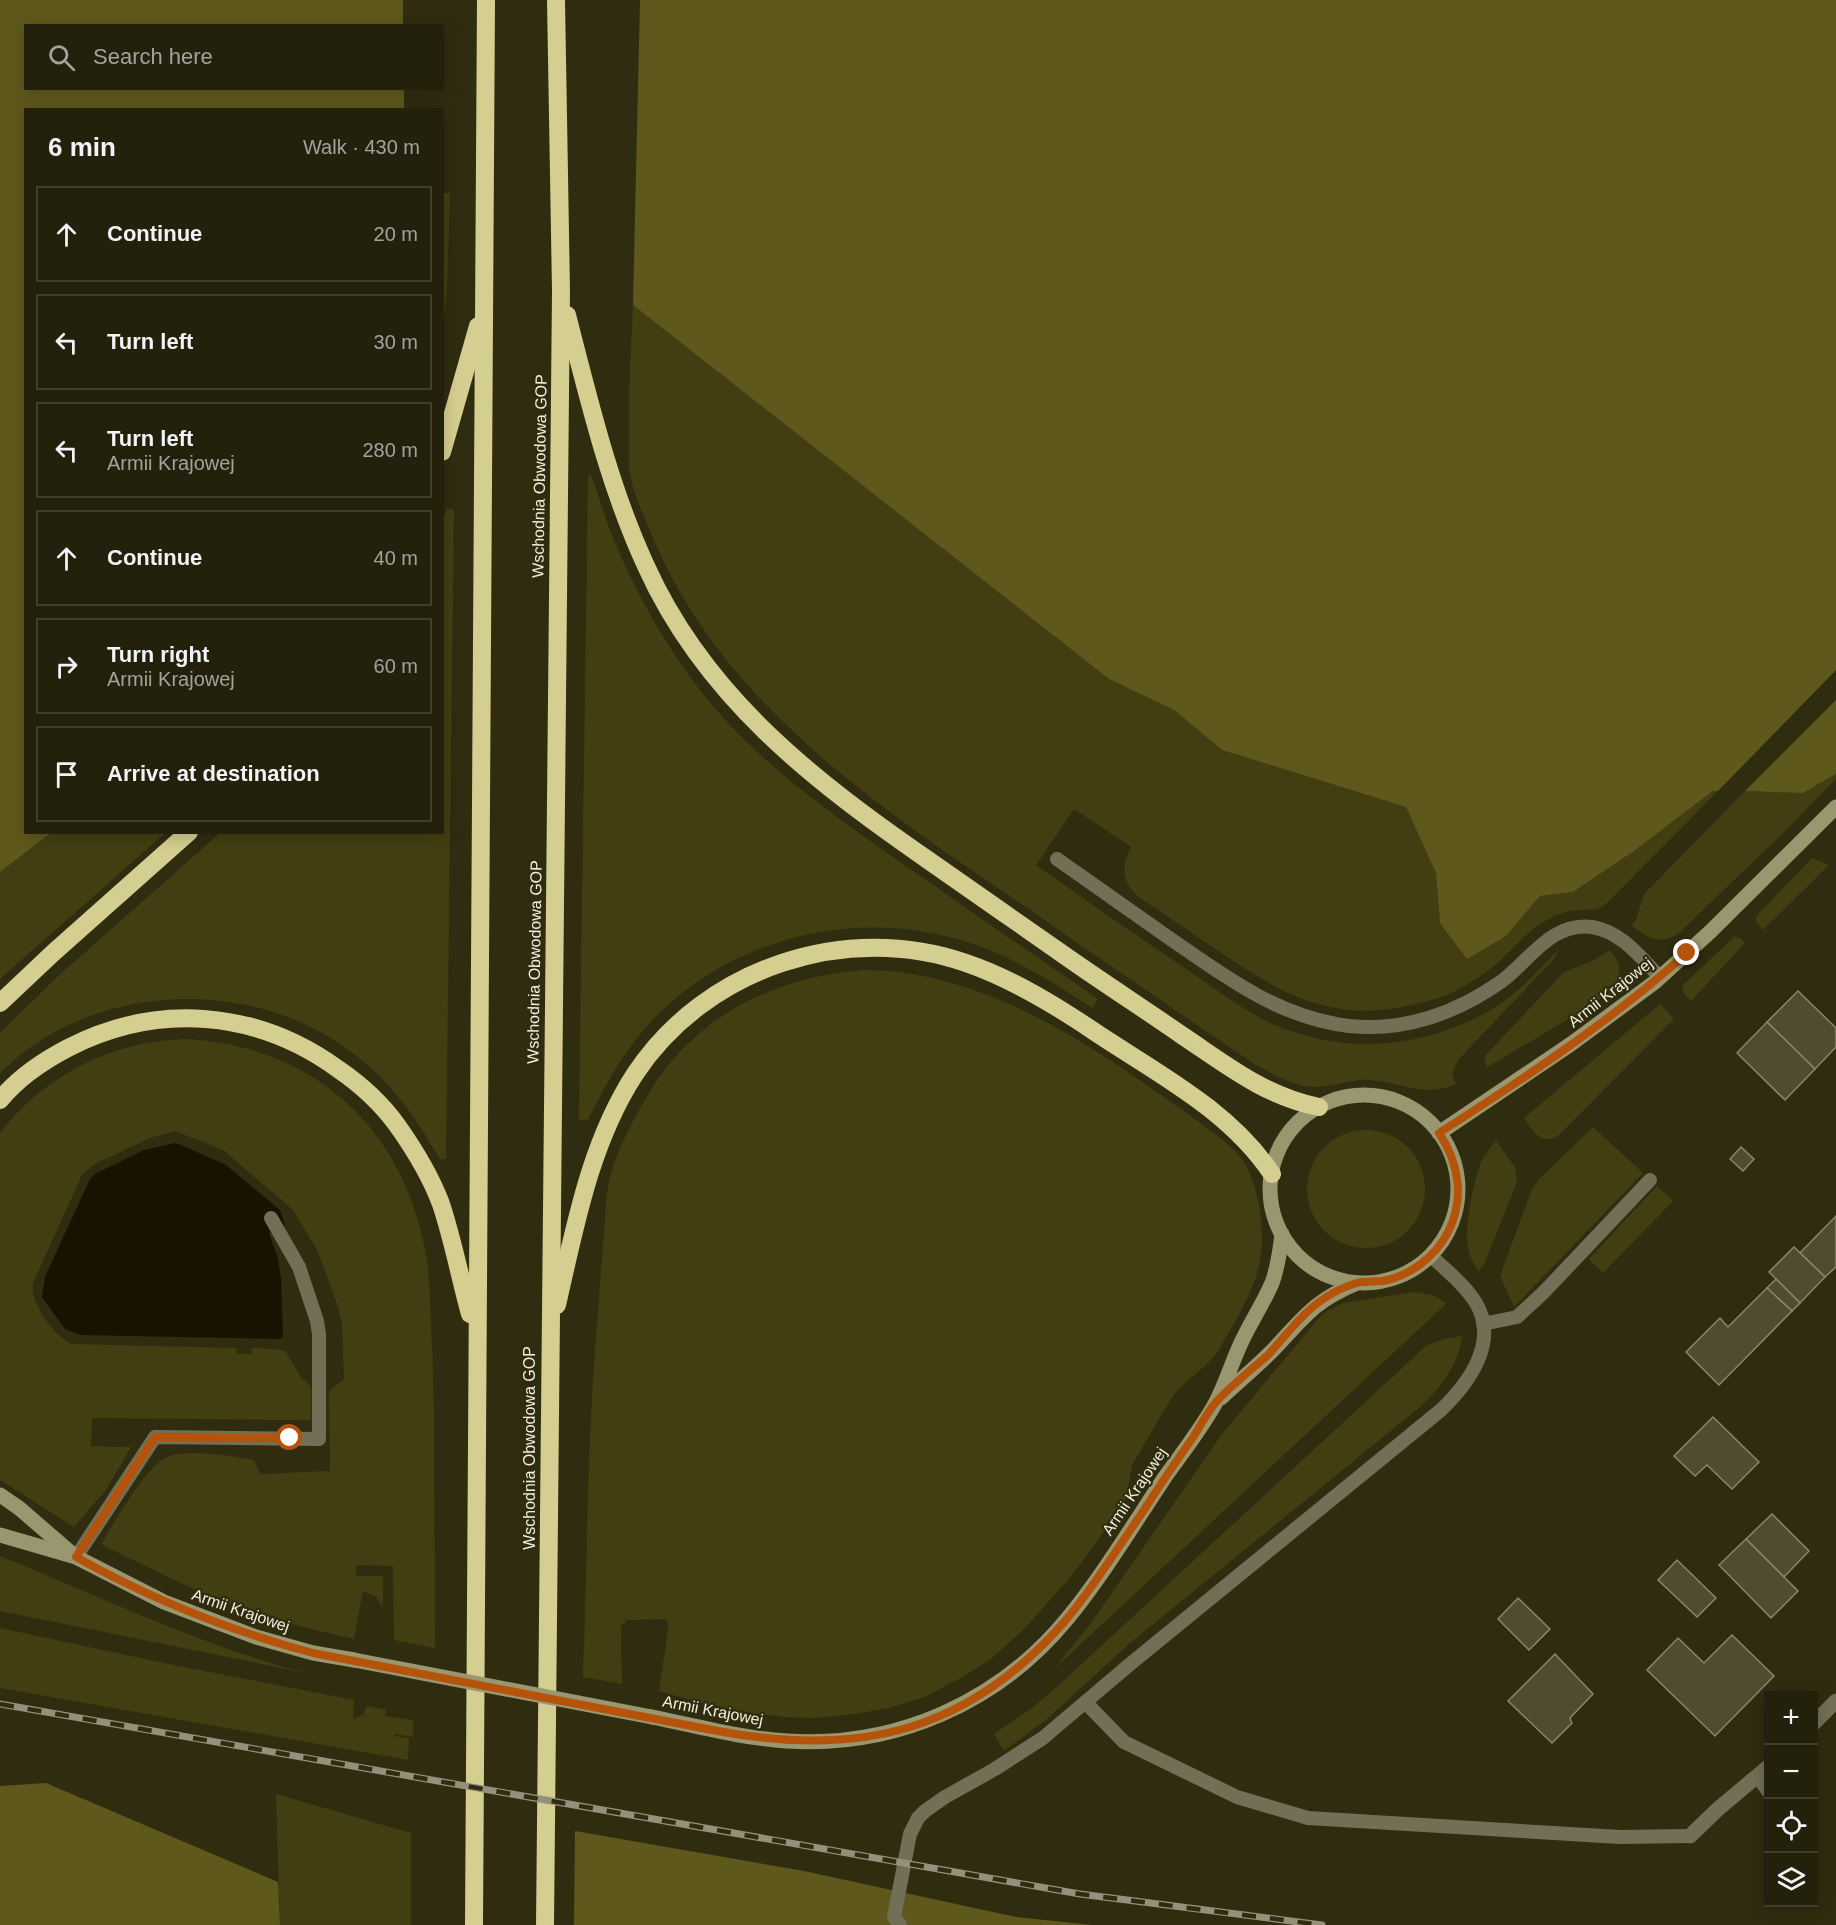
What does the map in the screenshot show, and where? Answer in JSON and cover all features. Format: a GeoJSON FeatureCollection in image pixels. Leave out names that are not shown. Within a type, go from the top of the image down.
{"type":"FeatureCollection","features":[{"type":"Feature","properties":{"kind":"highway"},"geometry":{"type":"LineString","coordinates":[[474,1925],[486,0]]}},
{"type":"Feature","properties":{"kind":"highway","name":"Wschodnia Obwodowa GOP"},"geometry":{"type":"LineString","coordinates":[[545,1925],[561,291],[556,0]]}},
{"type":"Feature","properties":{"kind":"highway"},"geometry":{"type":"LineString","coordinates":[[561,291],[606,461],[647,569],[687,638],[729,694],[756,724],[814,777],[861,813],[1092,975],[1258,1086],[1296,1102],[1319,1107]]}},
{"type":"Feature","properties":{"kind":"highway"},"geometry":{"type":"LineString","coordinates":[[444,445],[485,304]]}},
{"type":"Feature","properties":{"kind":"highway"},"geometry":{"type":"LineString","coordinates":[[0,1003],[187,834]]}},
{"type":"Feature","properties":{"kind":"highway"},"geometry":{"type":"LineString","coordinates":[[550,1339],[580,1206],[594,1162],[604,1135],[634,1076],[669,1032],[697,1008],[738,981],[791,959],[847,948],[904,950],[964,962],[992,973],[1073,1017],[1199,1101],[1244,1139],[1272,1174]]}},
{"type":"Feature","properties":{"kind":"highway"},"geometry":{"type":"LineString","coordinates":[[0,1100],[26,1075],[51,1058],[101,1033],[129,1025],[155,1020],[219,1020],[245,1024],[291,1040],[332,1064],[366,1091],[395,1123],[413,1150],[441,1203],[476,1337]]}},
{"type":"Feature","properties":{"kind":"main road","name":"Armii Krajowej"},"geometry":{"type":"LineString","coordinates":[[1439,1133],[1589,1032],[1660,977],[1711,931],[1836,807]]}},
{"type":"Feature","properties":{"kind":"main road"},"geometry":{"type":"LineString","coordinates":[[1361,1096],[1390,1099],[1417,1111],[1439,1133],[1453,1158],[1458,1188],[1456,1210],[1448,1231],[1431,1256],[1409,1271],[1397,1277],[1372,1282],[1345,1280],[1320,1271],[1298,1255],[1282,1234],[1273,1211],[1272,1174],[1284,1140],[1299,1122],[1319,1107],[1332,1101],[1361,1096]]}},
{"type":"Feature","properties":{"kind":"main road","name":"Armii Krajowej"},"geometry":{"type":"LineString","coordinates":[[0,1495],[76,1557],[137,1590],[222,1625],[283,1645],[744,1736],[785,1741],[830,1742],[865,1738],[931,1720],[977,1697],[1011,1674],[1066,1620],[1216,1402],[1240,1344],[1272,1284],[1279,1259],[1282,1234]]}},
{"type":"Feature","properties":{"kind":"main road","name":"Armii Krajowej"},"geometry":{"type":"LineString","coordinates":[[1216,1402],[1268,1354],[1302,1317],[1334,1293],[1359,1282]]}},
{"type":"Feature","properties":{"kind":"main road","name":"Armii Krajowej"},"geometry":{"type":"LineString","coordinates":[[0,1535],[76,1557]]}},
{"type":"Feature","properties":{"kind":"street"},"geometry":{"type":"LineString","coordinates":[[1818,1719],[1836,1701]]}},
{"type":"Feature","properties":{"kind":"street"},"geometry":{"type":"LineString","coordinates":[[1690,1836],[1718,1809],[1763,1772]]}},
{"type":"Feature","properties":{"kind":"lane"},"geometry":{"type":"LineString","coordinates":[[1057,859],[1240,987],[1298,1015],[1328,1023],[1363,1027],[1392,1026],[1438,1015],[1497,984],[1549,938],[1560,932],[1581,927],[1599,929],[1621,939],[1660,977]]}},
{"type":"Feature","properties":{"kind":"lane"},"geometry":{"type":"LineString","coordinates":[[1483,1324],[1517,1317],[1544,1292],[1650,1180]]}},
{"type":"Feature","properties":{"kind":"lane"},"geometry":{"type":"LineString","coordinates":[[76,1557],[155,1437],[320,1439],[320,1334],[299,1266],[271,1218]]}},
{"type":"Feature","properties":{"kind":"lane"},"geometry":{"type":"LineString","coordinates":[[900,1925],[894,1917],[910,1834],[918,1818],[933,1805],[1043,1738],[1457,1394],[1475,1370],[1482,1351],[1483,1324],[1476,1303],[1431,1256]]}},
{"type":"Feature","properties":{"kind":"lane"},"geometry":{"type":"LineString","coordinates":[[1086,1704],[1124,1742],[1238,1797],[1308,1818],[1620,1837],[1690,1836]]}},
{"type":"Feature","properties":{"kind":"shaded area"},"geometry":{"type":"Polygon","coordinates":[[[0,0],[403,0],[403,24],[24,24],[24,90],[404,90],[404,108],[24,108],[24,834],[50,834],[0,872],[0,0]]]}},
{"type":"Feature","properties":{"kind":"shaded area"},"geometry":{"type":"Polygon","coordinates":[[[640,0],[1836,0],[1836,670],[1718,791],[1713,791],[1634,851],[1573,892],[1540,896],[1506,936],[1467,959],[1440,923],[1436,873],[1406,807],[1222,750],[1174,710],[1109,679],[633,305],[640,0]]]}},
{"type":"Feature","properties":{"kind":"shaded area"},"geometry":{"type":"Polygon","coordinates":[[[444,193],[450,193],[444,317],[444,193]]]}},
{"type":"Feature","properties":{"kind":"shaded area"},"geometry":{"type":"Polygon","coordinates":[[[633,305],[1109,679],[1174,710],[1222,750],[1406,807],[1436,873],[1440,923],[1506,936],[1540,896],[1573,892],[1634,851],[1713,791],[1718,791],[1605,905],[1552,917],[1527,935],[1494,966],[1445,996],[1383,1010],[1332,1007],[1308,1001],[1285,991],[1240,965],[1137,896],[1128,885],[1125,873],[1131,847],[1074,809],[1036,865],[1240,1006],[1275,1025],[1303,1035],[1358,1044],[1414,1039],[1441,1032],[1468,1021],[1503,1002],[1528,981],[1558,950],[1555,958],[1458,1060],[1452,1074],[1456,1084],[1430,1090],[1372,1080],[1310,1087],[1285,1080],[1256,1065],[1166,1004],[910,827],[857,787],[761,700],[719,651],[683,597],[653,538],[634,490],[629,468],[633,305]]]}},
{"type":"Feature","properties":{"kind":"shaded area"},"geometry":{"type":"Polygon","coordinates":[[[588,474],[592,476],[608,524],[640,597],[672,651],[719,713],[772,765],[829,811],[1098,999],[1092,1008],[1016,962],[967,942],[928,932],[888,928],[849,928],[809,934],[771,945],[734,960],[700,980],[668,1005],[643,1030],[622,1058],[588,1120],[579,1120],[588,474]]]}},
{"type":"Feature","properties":{"kind":"shaded area"},"geometry":{"type":"Polygon","coordinates":[[[447,509],[454,509],[446,1159],[440,1159],[401,1100],[365,1062],[309,1026],[265,1010],[218,1001],[171,999],[124,1006],[79,1020],[37,1043],[0,1073],[0,1033],[56,978],[219,834],[444,834],[444,516],[447,509]]]}},
{"type":"Feature","properties":{"kind":"shaded area"},"geometry":{"type":"Polygon","coordinates":[[[1836,700],[1836,774],[1803,793],[1745,791],[1836,700]]]}},
{"type":"Feature","properties":{"kind":"shaded area"},"geometry":{"type":"Polygon","coordinates":[[[1836,774],[1836,779],[1779,837],[1679,933],[1665,939],[1654,939],[1631,925],[1636,920],[1644,894],[1745,791],[1803,793],[1836,774]]]}},
{"type":"Feature","properties":{"kind":"shaded area"},"geometry":{"type":"Polygon","coordinates":[[[50,834],[164,834],[0,979],[0,872],[50,834]]]}},
{"type":"Feature","properties":{"kind":"shaded area"},"geometry":{"type":"Polygon","coordinates":[[[1812,858],[1829,865],[1763,930],[1756,922],[1756,916],[1812,858]]]}},
{"type":"Feature","properties":{"kind":"shaded area"},"geometry":{"type":"Polygon","coordinates":[[[1734,937],[1740,938],[1745,943],[1691,1001],[1683,992],[1683,985],[1734,937]]]}},
{"type":"Feature","properties":{"kind":"shaded area"},"geometry":{"type":"Polygon","coordinates":[[[1609,950],[1616,958],[1619,967],[1619,977],[1611,991],[1487,1067],[1485,1056],[1563,973],[1596,959],[1609,950]]]}},
{"type":"Feature","properties":{"kind":"shaded area"},"geometry":{"type":"Polygon","coordinates":[[[863,970],[906,973],[948,982],[988,995],[1028,1013],[1104,1056],[1220,1137],[1236,1152],[1248,1168],[1256,1192],[1261,1219],[1262,1245],[1253,1285],[1216,1354],[1171,1399],[1132,1465],[1125,1502],[1085,1558],[1025,1628],[991,1659],[961,1678],[924,1697],[889,1708],[855,1714],[813,1718],[726,1710],[659,1691],[668,1630],[667,1619],[626,1620],[626,1623],[621,1624],[622,1684],[583,1677],[592,1391],[607,1194],[618,1154],[657,1080],[679,1052],[701,1032],[724,1015],[776,989],[804,980],[863,970]]]}},
{"type":"Feature","properties":{"kind":"shaded area"},"geometry":{"type":"Polygon","coordinates":[[[1660,1004],[1674,1019],[1558,1136],[1547,1139],[1538,1136],[1524,1118],[1660,1004]]]}},
{"type":"Feature","properties":{"kind":"shaded area"},"geometry":{"type":"Polygon","coordinates":[[[186,1039],[231,1045],[273,1057],[311,1076],[344,1100],[372,1130],[395,1165],[413,1205],[425,1249],[430,1297],[434,1407],[435,1648],[394,1640],[393,1566],[356,1565],[356,1576],[383,1576],[383,1608],[376,1597],[363,1591],[354,1639],[287,1623],[238,1607],[176,1581],[101,1544],[149,1472],[158,1463],[175,1454],[210,1454],[254,1460],[260,1474],[330,1471],[329,1391],[344,1379],[342,1323],[317,1250],[293,1210],[223,1150],[175,1131],[150,1138],[93,1165],[82,1175],[33,1283],[35,1300],[39,1309],[51,1327],[72,1344],[236,1348],[237,1354],[252,1354],[252,1348],[285,1350],[300,1376],[311,1387],[311,1420],[92,1418],[91,1446],[131,1447],[106,1490],[74,1527],[0,1480],[0,1133],[38,1094],[82,1065],[132,1046],[186,1039]]]}},
{"type":"Feature","properties":{"kind":"shaded area"},"geometry":{"type":"Polygon","coordinates":[[[1593,1127],[1643,1173],[1514,1307],[1500,1276],[1532,1189],[1539,1179],[1593,1127]]]}},
{"type":"Feature","properties":{"kind":"shaded area"},"geometry":{"type":"Polygon","coordinates":[[[1366,1130],[1389,1134],[1408,1147],[1421,1166],[1425,1189],[1421,1212],[1408,1231],[1389,1244],[1366,1248],[1343,1244],[1324,1231],[1311,1212],[1307,1189],[1311,1166],[1324,1147],[1343,1134],[1366,1130]]]}},
{"type":"Feature","properties":{"kind":"shaded area"},"geometry":{"type":"Polygon","coordinates":[[[1496,1141],[1515,1167],[1517,1182],[1484,1265],[1478,1271],[1468,1244],[1469,1211],[1479,1168],[1496,1141]]]}},
{"type":"Feature","properties":{"kind":"shaded area"},"geometry":{"type":"Polygon","coordinates":[[[176,1143],[226,1165],[280,1210],[285,1225],[269,1233],[278,1259],[281,1279],[283,1336],[280,1339],[80,1335],[65,1329],[42,1297],[45,1277],[90,1179],[95,1174],[144,1150],[176,1143]]]}},
{"type":"Feature","properties":{"kind":"shaded area"},"geometry":{"type":"Polygon","coordinates":[[[1657,1186],[1673,1201],[1603,1273],[1589,1259],[1657,1186]]]}},
{"type":"Feature","properties":{"kind":"shaded area"},"geometry":{"type":"Polygon","coordinates":[[[1415,1292],[1432,1295],[1447,1303],[1053,1670],[1091,1623],[1222,1434],[1319,1318],[1343,1303],[1415,1292]]]}},
{"type":"Feature","properties":{"kind":"shaded area"},"geometry":{"type":"Polygon","coordinates":[[[1462,1336],[1457,1357],[1448,1375],[1420,1407],[1130,1643],[1047,1719],[1004,1751],[994,1734],[1032,1708],[1061,1683],[1427,1345],[1462,1336]]]}},
{"type":"Feature","properties":{"kind":"shaded area"},"geometry":{"type":"Polygon","coordinates":[[[0,1556],[192,1636],[311,1674],[0,1611],[0,1556]]]}},
{"type":"Feature","properties":{"kind":"shaded area"},"geometry":{"type":"Polygon","coordinates":[[[0,1628],[354,1700],[353,1719],[363,1715],[367,1706],[386,1710],[385,1716],[413,1720],[413,1737],[395,1734],[394,1736],[409,1738],[408,1760],[0,1688],[0,1628]]]}},
{"type":"Feature","properties":{"kind":"shaded area"},"geometry":{"type":"Polygon","coordinates":[[[46,1783],[278,1882],[280,1925],[0,1925],[0,1786],[46,1783]]]}},
{"type":"Feature","properties":{"kind":"shaded area"},"geometry":{"type":"Polygon","coordinates":[[[276,1794],[411,1833],[411,1925],[280,1925],[276,1794]]]}},
{"type":"Feature","properties":{"kind":"shaded area"},"geometry":{"type":"Polygon","coordinates":[[[575,1831],[804,1871],[1016,1917],[1092,1925],[574,1925],[575,1831]]]}},
{"type":"Feature","properties":{"kind":"building"},"geometry":{"type":"Polygon","coordinates":[[[1798,991],[1836,1028],[1836,1047],[1815,1069],[1767,1022],[1798,991]]]}},
{"type":"Feature","properties":{"kind":"building"},"geometry":{"type":"Polygon","coordinates":[[[1767,1022],[1815,1069],[1785,1100],[1737,1053],[1767,1022]]]}},
{"type":"Feature","properties":{"kind":"building"},"geometry":{"type":"Polygon","coordinates":[[[1741,1147],[1754,1159],[1743,1171],[1730,1159],[1741,1147]]]}},
{"type":"Feature","properties":{"kind":"building"},"geometry":{"type":"Polygon","coordinates":[[[1836,1216],[1836,1267],[1825,1277],[1800,1253],[1836,1216]]]}},
{"type":"Feature","properties":{"kind":"building"},"geometry":{"type":"Polygon","coordinates":[[[1794,1247],[1825,1277],[1800,1303],[1769,1272],[1794,1247]]]}},
{"type":"Feature","properties":{"kind":"building"},"geometry":{"type":"Polygon","coordinates":[[[1776,1279],[1800,1303],[1792,1311],[1767,1288],[1776,1279]]]}},
{"type":"Feature","properties":{"kind":"building"},"geometry":{"type":"Polygon","coordinates":[[[1767,1288],[1792,1311],[1719,1385],[1686,1352],[1720,1318],[1728,1327],[1767,1288]]]}},
{"type":"Feature","properties":{"kind":"building"},"geometry":{"type":"Polygon","coordinates":[[[1713,1417],[1759,1462],[1732,1489],[1707,1465],[1695,1476],[1674,1456],[1713,1417]]]}},
{"type":"Feature","properties":{"kind":"building"},"geometry":{"type":"Polygon","coordinates":[[[1772,1514],[1809,1551],[1784,1577],[1746,1539],[1772,1514]]]}},
{"type":"Feature","properties":{"kind":"building"},"geometry":{"type":"Polygon","coordinates":[[[1746,1539],[1798,1591],[1771,1618],[1719,1565],[1746,1539]]]}},
{"type":"Feature","properties":{"kind":"building"},"geometry":{"type":"Polygon","coordinates":[[[1677,1560],[1716,1598],[1697,1617],[1658,1580],[1677,1560]]]}},
{"type":"Feature","properties":{"kind":"building"},"geometry":{"type":"Polygon","coordinates":[[[1518,1598],[1550,1629],[1529,1650],[1498,1619],[1518,1598]]]}},
{"type":"Feature","properties":{"kind":"building"},"geometry":{"type":"Polygon","coordinates":[[[1732,1635],[1774,1676],[1715,1736],[1647,1670],[1678,1638],[1704,1663],[1732,1635]]]}},
{"type":"Feature","properties":{"kind":"building"},"geometry":{"type":"Polygon","coordinates":[[[1555,1654],[1593,1694],[1570,1718],[1572,1723],[1552,1743],[1508,1701],[1555,1654]]]}},
{"type":"Feature","properties":{"kind":"railway"},"geometry":{"type":"LineString","coordinates":[[0,1704],[1080,1894],[1322,1925]]}},
{"type":"Feature","properties":{"kind":"route"},"geometry":{"type":"LineString","coordinates":[[290,1438],[155,1437],[76,1557],[164,1602],[222,1625],[283,1645],[313,1653],[723,1732],[785,1741],[830,1742],[885,1734],[931,1720],[995,1686],[1027,1660],[1066,1620],[1216,1402],[1268,1354],[1302,1317],[1334,1293],[1359,1282],[1397,1277],[1431,1256],[1448,1231],[1454,1217],[1458,1188],[1453,1158],[1439,1133],[1628,1004],[1687,953]]}}]}
